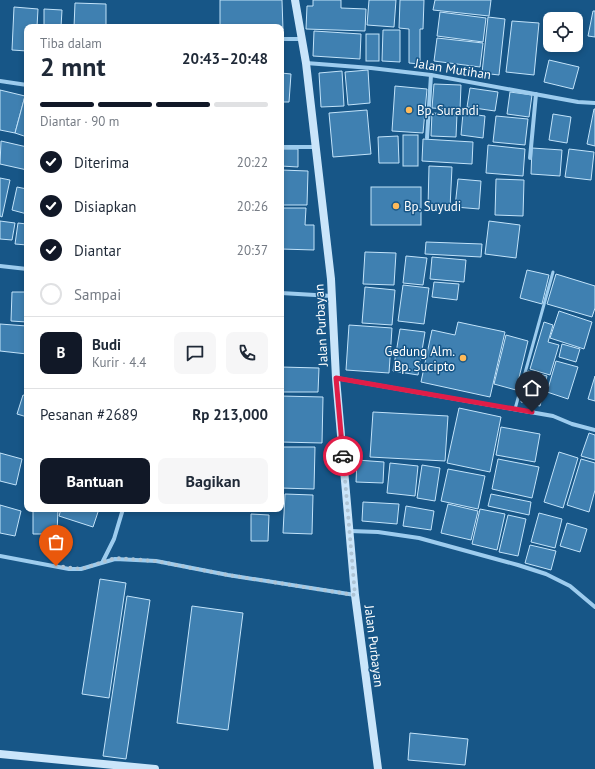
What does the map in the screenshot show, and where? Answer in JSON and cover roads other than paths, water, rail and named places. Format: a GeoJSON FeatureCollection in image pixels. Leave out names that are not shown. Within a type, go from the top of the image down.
{"type":"FeatureCollection","features":[{"type":"Feature","properties":{"kind":"street","name":"Jalan Purbayan"},"geometry":{"type":"LineString","coordinates":[[295,0],[306,63],[332,296],[336,378],[355,595],[378,769]]}},
{"type":"Feature","properties":{"kind":"street"},"geometry":{"type":"LineString","coordinates":[[284,39],[302,39]]}},
{"type":"Feature","properties":{"kind":"street","name":"Jalan Mutihan"},"geometry":{"type":"LineString","coordinates":[[306,63],[371,68],[431,75],[595,103]]}},
{"type":"Feature","properties":{"kind":"street"},"geometry":{"type":"LineString","coordinates":[[427,138],[431,75]]}},
{"type":"Feature","properties":{"kind":"street"},"geometry":{"type":"LineString","coordinates":[[0,81],[24,85]]}},
{"type":"Feature","properties":{"kind":"street"},"geometry":{"type":"LineString","coordinates":[[530,158],[536,94]]}},
{"type":"Feature","properties":{"kind":"street"},"geometry":{"type":"LineString","coordinates":[[284,147],[315,147]]}},
{"type":"Feature","properties":{"kind":"street"},"geometry":{"type":"LineString","coordinates":[[0,266],[24,269]]}},
{"type":"Feature","properties":{"kind":"street"},"geometry":{"type":"LineString","coordinates":[[284,293],[332,296]]}},
{"type":"Feature","properties":{"kind":"street"},"geometry":{"type":"LineString","coordinates":[[336,378],[553,416],[572,424],[595,430]]}},
{"type":"Feature","properties":{"kind":"street"},"geometry":{"type":"LineString","coordinates":[[103,561],[114,538],[122,512]]}},
{"type":"Feature","properties":{"kind":"street"},"geometry":{"type":"LineString","coordinates":[[350,531],[378,532],[419,538],[525,567],[546,574],[570,586],[595,606]]}},
{"type":"Feature","properties":{"kind":"street"},"geometry":{"type":"LineString","coordinates":[[0,556],[69,569],[81,569],[115,558],[156,561],[228,575],[355,595]]}},
{"type":"Feature","properties":{"kind":"street"},"geometry":{"type":"LineString","coordinates":[[0,754],[155,769]]}},
{"type":"Feature","properties":{"kind":"lane"},"geometry":{"type":"LineString","coordinates":[[515,409],[554,272]]}},
{"type":"Feature","properties":{"kind":"place","name":"Bp. Surandi"},"geometry":{"type":"Point","coordinates":[409,110]}},
{"type":"Feature","properties":{"kind":"place","name":"Bp. Suyudi"},"geometry":{"type":"Point","coordinates":[396,206]}},
{"type":"Feature","properties":{"kind":"place","name":"Gedung Alm. Bp. Sucipto"},"geometry":{"type":"Point","coordinates":[463,358]}}]}
